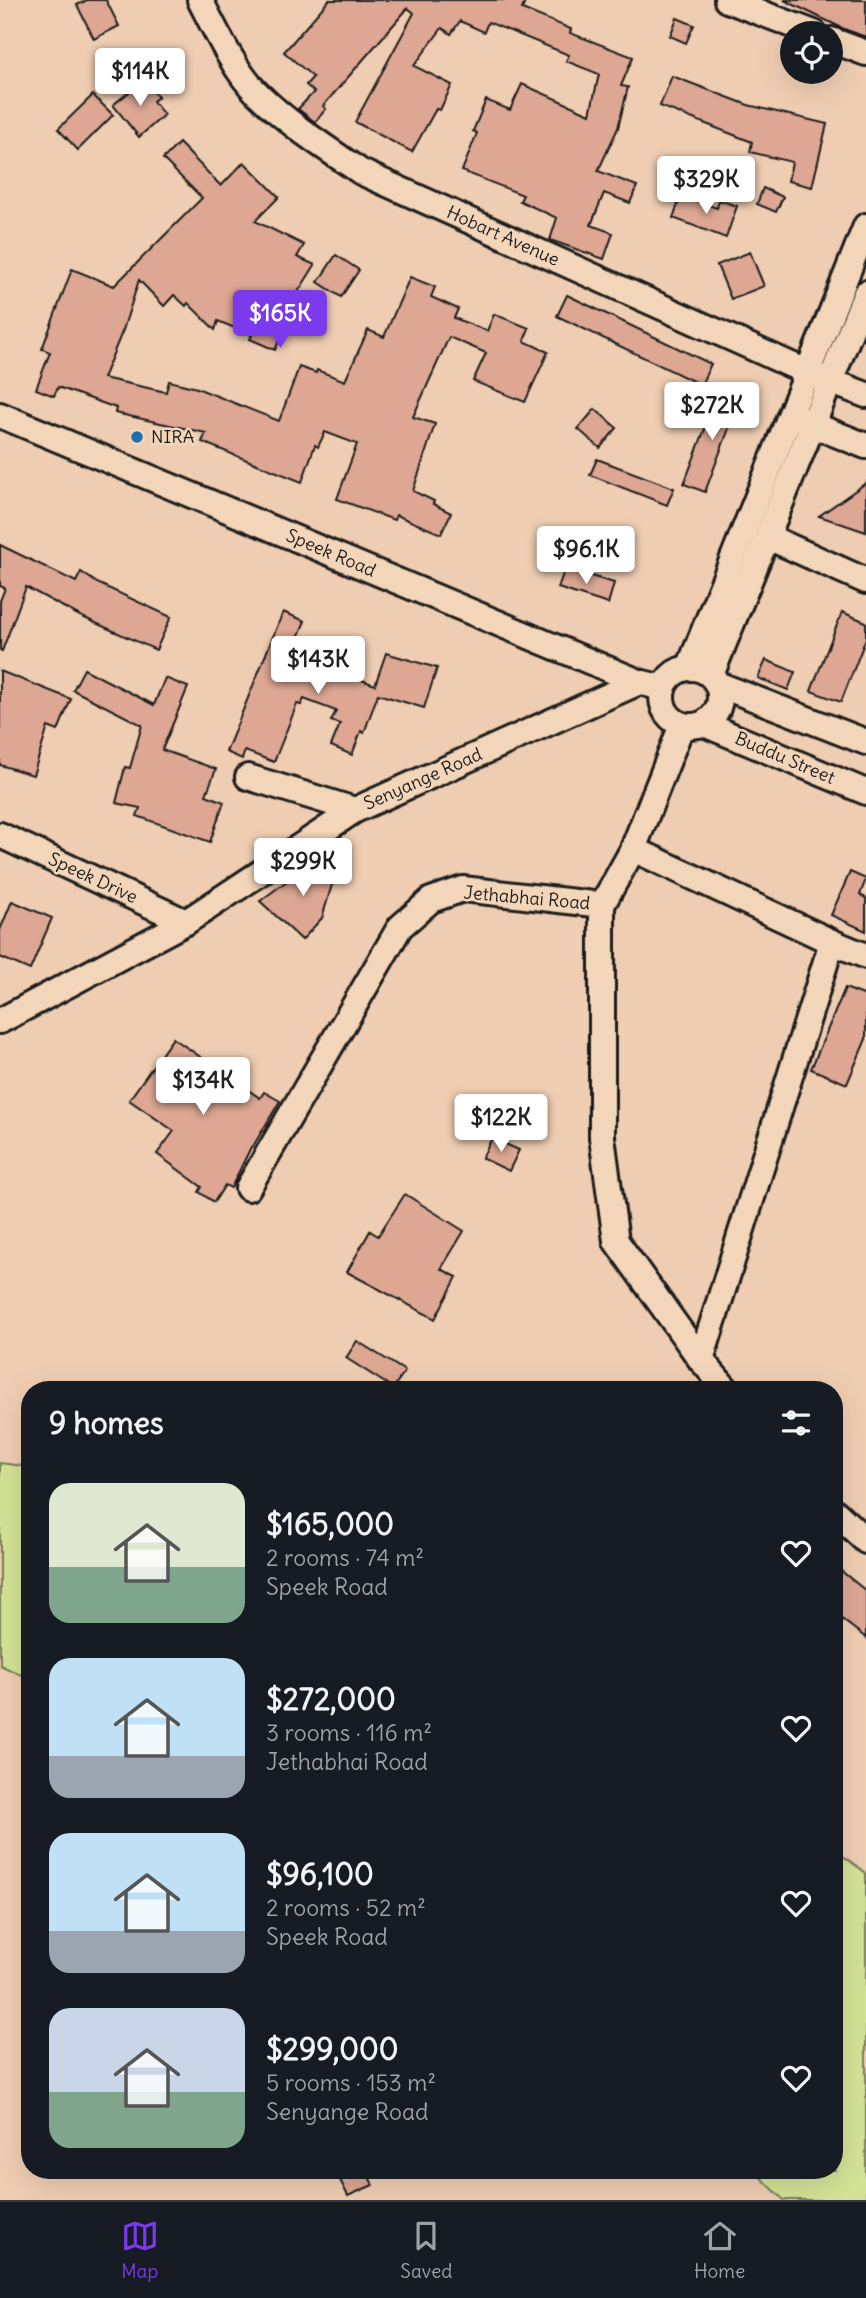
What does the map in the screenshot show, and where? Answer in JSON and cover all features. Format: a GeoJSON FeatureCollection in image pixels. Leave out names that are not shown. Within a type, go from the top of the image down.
{"type":"FeatureCollection","features":[{"type":"Feature","properties":{"kind":"street","name":"Hobart Avenue"},"geometry":{"type":"LineString","coordinates":[[200,0],[221,41],[255,92],[314,141],[361,172],[819,377],[866,395]]}},
{"type":"Feature","properties":{"kind":"street"},"geometry":{"type":"LineString","coordinates":[[727,0],[782,21]]}},
{"type":"Feature","properties":{"kind":"street"},"geometry":{"type":"LineString","coordinates":[[843,44],[866,53]]}},
{"type":"Feature","properties":{"kind":"street"},"geometry":{"type":"LineString","coordinates":[[706,675],[819,377],[866,226]]}},
{"type":"Feature","properties":{"kind":"street"},"geometry":{"type":"LineString","coordinates":[[819,377],[866,293]]}},
{"type":"Feature","properties":{"kind":"street","name":"Speek Road"},"geometry":{"type":"LineString","coordinates":[[0,415],[639,682],[663,688]]}},
{"type":"Feature","properties":{"kind":"street"},"geometry":{"type":"LineString","coordinates":[[802,420],[866,446]]}},
{"type":"Feature","properties":{"kind":"street"},"geometry":{"type":"LineString","coordinates":[[706,675],[768,537],[802,420]]}},
{"type":"Feature","properties":{"kind":"street"},"geometry":{"type":"LineString","coordinates":[[768,537],[866,581]]}},
{"type":"Feature","properties":{"kind":"street"},"geometry":{"type":"LineString","coordinates":[[706,675],[720,695],[719,706],[713,716],[693,724],[672,719],[665,710],[663,688],[669,678],[678,671],[706,675],[866,743]]}},
{"type":"Feature","properties":{"kind":"street","name":"Senyange Road"},"geometry":{"type":"LineString","coordinates":[[0,1021],[186,922],[355,810],[639,682]]}},
{"type":"Feature","properties":{"kind":"street","name":"Buddu Street"},"geometry":{"type":"LineString","coordinates":[[693,724],[866,792]]}},
{"type":"Feature","properties":{"kind":"street","name":"Jethabhai Road"},"geometry":{"type":"LineString","coordinates":[[248,1188],[400,927],[431,900],[463,889],[602,905],[633,849],[693,724]]}},
{"type":"Feature","properties":{"kind":"street"},"geometry":{"type":"LineString","coordinates":[[248,776],[355,810]]}},
{"type":"Feature","properties":{"kind":"street","name":"Speek Drive"},"geometry":{"type":"LineString","coordinates":[[0,835],[186,922]]}},
{"type":"Feature","properties":{"kind":"street"},"geometry":{"type":"LineString","coordinates":[[633,849],[866,956]]}},
{"type":"Feature","properties":{"kind":"street"},"geometry":{"type":"LineString","coordinates":[[602,905],[602,1137],[616,1241],[701,1360],[719,1381]]}},
{"type":"Feature","properties":{"kind":"street"},"geometry":{"type":"LineString","coordinates":[[701,1360],[832,942]]}},
{"type":"Feature","properties":{"kind":"street"},"geometry":{"type":"LineString","coordinates":[[843,1519],[866,1541]]}},
{"type":"Feature","properties":{"kind":"green space"},"geometry":{"type":"Polygon","coordinates":[[[0,1463],[21,1466],[21,1675],[0,1665],[0,1463]]]}},
{"type":"Feature","properties":{"kind":"green space"},"geometry":{"type":"Polygon","coordinates":[[[843,1856],[866,1873],[866,2200],[784,2200],[762,2179],[843,2179],[843,1856]]]}},
{"type":"Feature","properties":{"kind":"building"},"geometry":{"type":"Polygon","coordinates":[[[87,0],[106,0],[119,26],[94,39],[77,5],[87,0]]]}},
{"type":"Feature","properties":{"kind":"building"},"geometry":{"type":"Polygon","coordinates":[[[329,0],[526,0],[522,9],[571,29],[570,33],[633,57],[621,86],[628,87],[618,128],[598,171],[637,186],[630,203],[604,193],[591,225],[613,233],[604,259],[550,240],[557,218],[520,201],[523,195],[462,171],[477,133],[473,131],[486,100],[510,110],[522,84],[590,114],[599,74],[566,61],[569,55],[488,22],[484,32],[460,21],[451,34],[442,28],[414,66],[452,85],[440,110],[436,109],[412,152],[355,122],[414,13],[408,8],[323,106],[326,109],[315,122],[298,109],[314,92],[306,85],[313,77],[284,52],[329,0]]]}},
{"type":"Feature","properties":{"kind":"building"},"geometry":{"type":"Polygon","coordinates":[[[784,0],[866,0],[866,37],[843,29],[843,21],[827,21],[784,0]]]}},
{"type":"Feature","properties":{"kind":"building"},"geometry":{"type":"Polygon","coordinates":[[[677,18],[694,25],[686,43],[670,36],[677,18]]]}},
{"type":"Feature","properties":{"kind":"building"},"geometry":{"type":"Polygon","coordinates":[[[672,76],[748,105],[827,124],[812,187],[788,181],[792,162],[750,152],[752,142],[660,106],[672,76]]]}},
{"type":"Feature","properties":{"kind":"building"},"geometry":{"type":"Polygon","coordinates":[[[144,80],[158,97],[153,101],[164,115],[139,137],[113,105],[144,80]]]}},
{"type":"Feature","properties":{"kind":"building"},"geometry":{"type":"Polygon","coordinates":[[[93,95],[113,115],[78,150],[58,129],[93,95]]]}},
{"type":"Feature","properties":{"kind":"building"},"geometry":{"type":"Polygon","coordinates":[[[179,143],[221,186],[244,162],[279,197],[255,221],[304,245],[297,257],[315,265],[283,316],[290,319],[275,350],[250,339],[252,335],[218,321],[215,330],[188,303],[186,306],[174,295],[164,306],[139,280],[123,330],[103,378],[166,392],[169,381],[197,388],[279,421],[299,367],[316,373],[317,370],[345,381],[368,330],[384,337],[410,277],[435,287],[431,297],[458,309],[454,318],[487,331],[494,314],[529,328],[524,341],[548,352],[525,402],[473,381],[486,353],[449,337],[413,417],[435,424],[413,491],[451,513],[441,534],[396,515],[394,520],[337,499],[357,444],[325,432],[318,447],[315,445],[302,482],[202,442],[206,433],[115,413],[116,408],[58,387],[54,396],[36,389],[50,352],[42,349],[72,269],[114,286],[202,198],[163,159],[179,143]]]}},
{"type":"Feature","properties":{"kind":"building"},"geometry":{"type":"Polygon","coordinates":[[[763,188],[783,197],[776,212],[757,204],[763,188]]]}},
{"type":"Feature","properties":{"kind":"building"},"geometry":{"type":"Polygon","coordinates":[[[681,196],[717,208],[719,200],[737,206],[726,238],[673,218],[681,196]]]}},
{"type":"Feature","properties":{"kind":"building"},"geometry":{"type":"Polygon","coordinates":[[[750,252],[764,286],[731,299],[717,265],[750,252]]]}},
{"type":"Feature","properties":{"kind":"building"},"geometry":{"type":"Polygon","coordinates":[[[336,255],[359,270],[341,297],[318,282],[336,255]]]}},
{"type":"Feature","properties":{"kind":"building"},"geometry":{"type":"Polygon","coordinates":[[[567,295],[711,364],[701,385],[557,316],[567,295]]]}},
{"type":"Feature","properties":{"kind":"building"},"geometry":{"type":"Polygon","coordinates":[[[719,392],[740,399],[705,492],[684,484],[719,392]]]}},
{"type":"Feature","properties":{"kind":"building"},"geometry":{"type":"Polygon","coordinates":[[[595,409],[617,428],[600,448],[578,429],[595,409]]]}},
{"type":"Feature","properties":{"kind":"building"},"geometry":{"type":"Polygon","coordinates":[[[597,459],[674,488],[667,505],[590,475],[597,459]]]}},
{"type":"Feature","properties":{"kind":"building"},"geometry":{"type":"Polygon","coordinates":[[[866,483],[866,532],[819,516],[866,483]]]}},
{"type":"Feature","properties":{"kind":"building"},"geometry":{"type":"Polygon","coordinates":[[[0,545],[76,582],[81,572],[97,583],[171,617],[156,650],[80,616],[26,587],[2,651],[0,650],[0,601],[5,588],[0,586],[0,545]]]}},
{"type":"Feature","properties":{"kind":"building"},"geometry":{"type":"Polygon","coordinates":[[[565,568],[614,583],[608,604],[558,588],[565,568]]]}},
{"type":"Feature","properties":{"kind":"building"},"geometry":{"type":"Polygon","coordinates":[[[283,612],[305,621],[291,654],[301,658],[298,666],[340,681],[343,673],[375,685],[386,653],[437,668],[424,708],[378,694],[364,733],[361,731],[352,755],[331,746],[340,724],[331,721],[336,711],[304,699],[301,705],[297,704],[274,762],[245,751],[242,759],[226,752],[283,612]]]}},
{"type":"Feature","properties":{"kind":"building"},"geometry":{"type":"Polygon","coordinates":[[[842,612],[866,622],[866,638],[841,702],[811,691],[842,612]]]}},
{"type":"Feature","properties":{"kind":"building"},"geometry":{"type":"Polygon","coordinates":[[[766,660],[795,672],[788,690],[758,678],[766,660]]]}},
{"type":"Feature","properties":{"kind":"building"},"geometry":{"type":"Polygon","coordinates":[[[84,669],[154,705],[165,678],[188,687],[162,750],[216,769],[206,795],[224,802],[210,842],[137,816],[140,808],[116,803],[125,767],[130,768],[142,725],[73,690],[84,669]]]}},
{"type":"Feature","properties":{"kind":"building"},"geometry":{"type":"Polygon","coordinates":[[[0,671],[71,699],[58,731],[48,727],[33,775],[0,765],[0,671]]]}},
{"type":"Feature","properties":{"kind":"building"},"geometry":{"type":"Polygon","coordinates":[[[322,855],[329,866],[337,868],[322,918],[302,940],[260,901],[322,855]]]}},
{"type":"Feature","properties":{"kind":"building"},"geometry":{"type":"Polygon","coordinates":[[[850,872],[866,879],[860,895],[866,898],[866,931],[831,915],[850,872]]]}},
{"type":"Feature","properties":{"kind":"building"},"geometry":{"type":"Polygon","coordinates":[[[12,901],[52,918],[30,970],[0,957],[0,930],[12,901]]]}},
{"type":"Feature","properties":{"kind":"building"},"geometry":{"type":"Polygon","coordinates":[[[845,988],[866,996],[866,1039],[847,1084],[811,1069],[845,988]]]}},
{"type":"Feature","properties":{"kind":"building"},"geometry":{"type":"Polygon","coordinates":[[[173,1038],[260,1098],[264,1092],[280,1101],[251,1147],[231,1188],[225,1185],[214,1202],[199,1192],[202,1187],[157,1154],[174,1131],[129,1100],[173,1038]]]}},
{"type":"Feature","properties":{"kind":"building"},"geometry":{"type":"Polygon","coordinates":[[[492,1138],[519,1150],[509,1171],[482,1158],[492,1138]]]}},
{"type":"Feature","properties":{"kind":"building"},"geometry":{"type":"Polygon","coordinates":[[[405,1194],[464,1231],[441,1269],[457,1277],[435,1319],[347,1272],[370,1231],[378,1236],[405,1194]]]}},
{"type":"Feature","properties":{"kind":"building"},"geometry":{"type":"Polygon","coordinates":[[[357,1341],[405,1371],[398,1381],[382,1381],[346,1358],[357,1341]]]}},
{"type":"Feature","properties":{"kind":"building"},"geometry":{"type":"Polygon","coordinates":[[[843,1572],[866,1591],[866,1638],[843,1620],[843,1572]]]}},
{"type":"Feature","properties":{"kind":"building"},"geometry":{"type":"Polygon","coordinates":[[[340,2179],[370,2179],[373,2185],[348,2196],[340,2179]]]}},
{"type":"Feature","properties":{"kind":"place","name":"NIRA"},"geometry":{"type":"Point","coordinates":[137,437]}}]}
